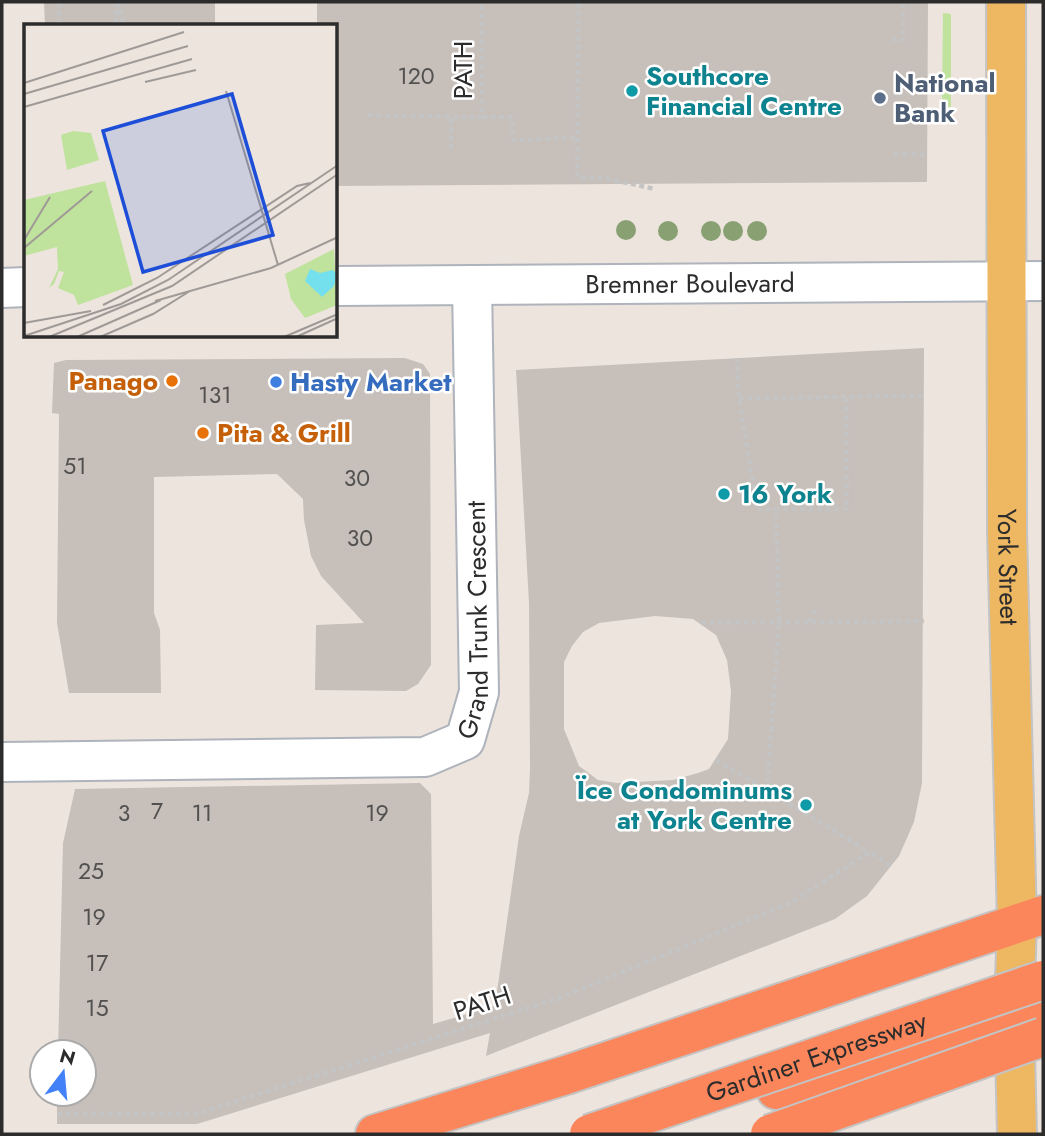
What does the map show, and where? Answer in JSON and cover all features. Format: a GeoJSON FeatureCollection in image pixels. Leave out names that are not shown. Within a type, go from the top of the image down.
{"type":"FeatureCollection","features":[{"type":"Feature","properties":{"kind":"highway"},"geometry":{"type":"LineString","coordinates":[[375,1134],[566,1075],[1030,918]]}},
{"type":"Feature","properties":{"kind":"highway","name":"Gardiner Expressway"},"geometry":{"type":"LineString","coordinates":[[589,1134],[1043,980]]}},
{"type":"Feature","properties":{"kind":"highway"},"geometry":{"type":"LineString","coordinates":[[644,1134],[1029,1005]]}},
{"type":"Feature","properties":{"kind":"highway"},"geometry":{"type":"LineString","coordinates":[[769,1134],[1043,1037]]}},
{"type":"Feature","properties":{"kind":"main road","name":"York Street"},"geometry":{"type":"LineString","coordinates":[[1006,2],[1009,635],[1030,918],[1029,1005],[1017,1134]]}},
{"type":"Feature","properties":{"kind":"street","name":"Bremner Boulevard"},"geometry":{"type":"LineString","coordinates":[[338,286],[1043,281]]}},
{"type":"Feature","properties":{"kind":"street","name":"Grand Trunk Crescent"},"geometry":{"type":"LineString","coordinates":[[2,762],[425,757],[465,740],[479,692],[472,285]]}},
{"type":"Feature","properties":{"kind":"street"},"geometry":{"type":"LineString","coordinates":[[2,288],[24,287]]}},
{"type":"Feature","properties":{"kind":"path"},"geometry":{"type":"LineString","coordinates":[[59,2],[59,24]]}},
{"type":"Feature","properties":{"kind":"path"},"geometry":{"type":"LineString","coordinates":[[116,24],[117,2]]}},
{"type":"Feature","properties":{"kind":"path"},"geometry":{"type":"LineString","coordinates":[[117,2],[123,24]]}},
{"type":"Feature","properties":{"kind":"path","name":"PATH"},"geometry":{"type":"LineString","coordinates":[[451,149],[451,117],[482,117],[482,2]]}},
{"type":"Feature","properties":{"kind":"path"},"geometry":{"type":"LineString","coordinates":[[579,2],[577,177],[608,179],[655,189]]}},
{"type":"Feature","properties":{"kind":"path"},"geometry":{"type":"LineString","coordinates":[[892,39],[903,40],[903,2]]}},
{"type":"Feature","properties":{"kind":"path"},"geometry":{"type":"LineString","coordinates":[[369,116],[451,117]]}},
{"type":"Feature","properties":{"kind":"path"},"geometry":{"type":"LineString","coordinates":[[482,117],[512,117],[513,140],[578,138]]}},
{"type":"Feature","properties":{"kind":"path"},"geometry":{"type":"LineString","coordinates":[[894,154],[927,155]]}},
{"type":"Feature","properties":{"kind":"path"},"geometry":{"type":"LineString","coordinates":[[737,358],[739,398],[757,509],[848,509],[846,397]]}},
{"type":"Feature","properties":{"kind":"path"},"geometry":{"type":"LineString","coordinates":[[739,398],[924,396]]}},
{"type":"Feature","properties":{"kind":"path"},"geometry":{"type":"LineString","coordinates":[[767,791],[779,622],[776,509]]}},
{"type":"Feature","properties":{"kind":"path"},"geometry":{"type":"LineString","coordinates":[[809,622],[815,610]]}},
{"type":"Feature","properties":{"kind":"path"},"geometry":{"type":"LineString","coordinates":[[809,615],[809,622]]}},
{"type":"Feature","properties":{"kind":"path"},"geometry":{"type":"LineString","coordinates":[[701,623],[924,621]]}},
{"type":"Feature","properties":{"kind":"path"},"geometry":{"type":"LineString","coordinates":[[716,760],[892,867]]}},
{"type":"Feature","properties":{"kind":"path","name":"PATH"},"geometry":{"type":"LineString","coordinates":[[57,1114],[196,1114],[533,1007],[790,903],[870,852]]}},
{"type":"Feature","properties":{"kind":"green space"},"geometry":{"type":"Polygon","coordinates":[[[943,13],[951,14],[951,107],[942,107],[943,13]]]}},
{"type":"Feature","properties":{"kind":"building"},"geometry":{"type":"Polygon","coordinates":[[[44,2],[215,2],[215,24],[45,24],[44,2]]]}},
{"type":"Feature","properties":{"kind":"building","name":"Southcore Financial Centre"},"geometry":{"type":"Polygon","coordinates":[[[317,2],[928,2],[927,182],[338,186],[338,24],[317,24],[317,2]]]}},
{"type":"Feature","properties":{"kind":"building"},"geometry":{"type":"Polygon","coordinates":[[[924,348],[922,783],[914,822],[899,856],[867,896],[835,919],[486,1056],[490,1033],[197,1124],[57,1124],[57,1108],[98,1108],[98,1038],[58,1038],[63,843],[75,789],[420,783],[431,794],[433,1024],[495,1006],[519,836],[529,793],[529,603],[516,370],[924,348]],[[655,616],[599,623],[583,632],[564,662],[564,729],[579,766],[598,780],[617,783],[673,780],[709,769],[728,739],[731,691],[727,660],[716,635],[693,619],[655,616]]]}},
{"type":"Feature","properties":{"kind":"building"},"geometry":{"type":"Polygon","coordinates":[[[405,358],[423,364],[430,374],[431,665],[418,684],[406,691],[315,690],[316,625],[364,623],[321,576],[311,556],[303,499],[277,474],[154,477],[154,613],[160,630],[161,693],[69,693],[57,623],[59,414],[52,413],[54,363],[66,360],[405,358]]]}},
{"type":"Feature","properties":{"kind":"place","name":"Southcore Financial Centre"},"geometry":{"type":"Point","coordinates":[632,91]}},
{"type":"Feature","properties":{"kind":"place","name":"National Bank"},"geometry":{"type":"Point","coordinates":[880,98]}},
{"type":"Feature","properties":{"kind":"place","name":"Panago"},"geometry":{"type":"Point","coordinates":[172,381]}},
{"type":"Feature","properties":{"kind":"place","name":"Hasty Market"},"geometry":{"type":"Point","coordinates":[276,382]}},
{"type":"Feature","properties":{"kind":"place","name":"Pita & Grill"},"geometry":{"type":"Point","coordinates":[203,433]}},
{"type":"Feature","properties":{"kind":"place","name":"16 York"},"geometry":{"type":"Point","coordinates":[724,494]}},
{"type":"Feature","properties":{"kind":"place","name":"Ïce Condominums at York Centre"},"geometry":{"type":"Point","coordinates":[806,805]}}]}
